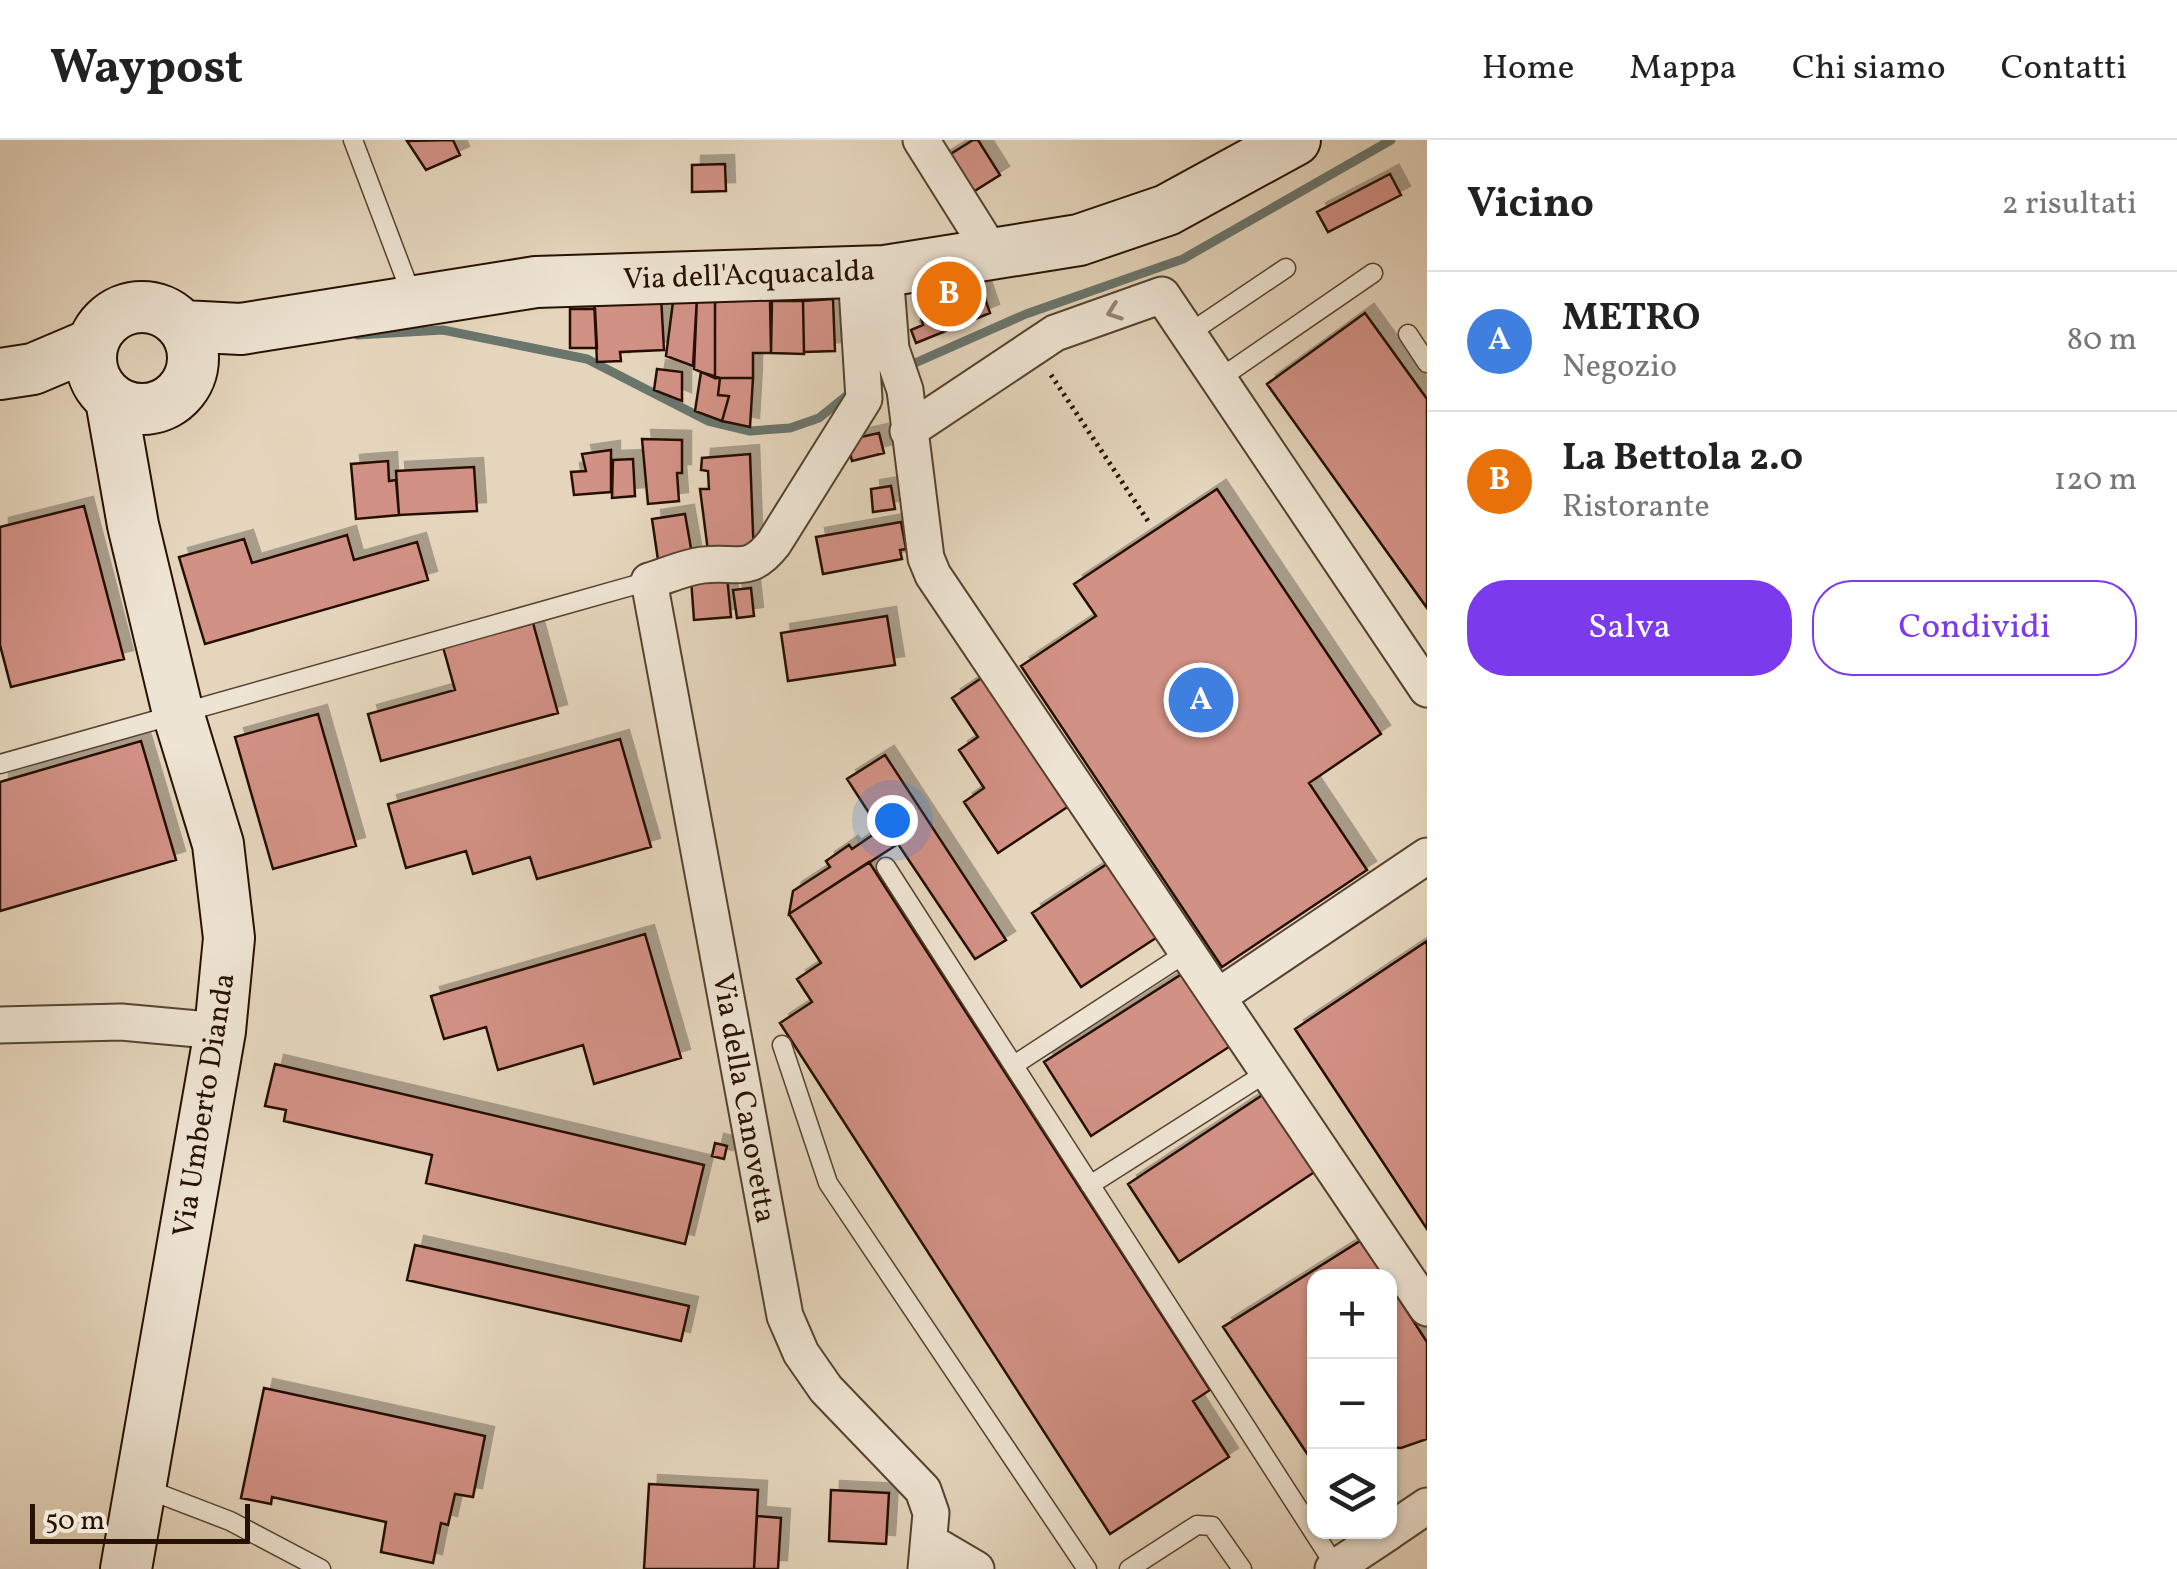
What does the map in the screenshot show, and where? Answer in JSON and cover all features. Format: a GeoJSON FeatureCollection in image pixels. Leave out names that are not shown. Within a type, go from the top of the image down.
{"type":"FeatureCollection","features":[{"type":"Feature","properties":{"kind":"street"},"geometry":{"type":"LineString","coordinates":[[921,140],[992,254]]}},
{"type":"Feature","properties":{"kind":"street","name":"Via dell'Acquacalda"},"geometry":{"type":"LineString","coordinates":[[187,350],[242,329],[536,282],[871,271],[1078,240],[1167,210],[1295,140]]}},
{"type":"Feature","properties":{"kind":"street"},"geometry":{"type":"LineString","coordinates":[[871,271],[905,390],[926,558],[933,575],[1427,1308]]}},
{"type":"Feature","properties":{"kind":"street"},"geometry":{"type":"LineString","coordinates":[[650,581],[702,565],[747,566],[761,560],[862,386],[871,271]]}},
{"type":"Feature","properties":{"kind":"street"},"geometry":{"type":"LineString","coordinates":[[908,431],[1055,333],[1162,295],[1426,685]]}},
{"type":"Feature","properties":{"kind":"street"},"geometry":{"type":"LineString","coordinates":[[16,371],[123,400],[178,395],[187,350],[156,308],[136,307],[110,318],[92,344],[90,361],[123,400]]}},
{"type":"Feature","properties":{"kind":"street"},"geometry":{"type":"LineString","coordinates":[[16,371],[92,344]]}},
{"type":"Feature","properties":{"kind":"street","name":"Via Umberto Dianda"},"geometry":{"type":"LineString","coordinates":[[123,400],[125,470],[133,526],[178,713],[218,844],[230,938],[220,1031],[126,1569]]}},
{"type":"Feature","properties":{"kind":"street","name":"Via della Canovetta"},"geometry":{"type":"LineString","coordinates":[[650,581],[785,1316],[801,1353],[826,1389],[922,1490],[931,1513],[928,1555]]}},
{"type":"Feature","properties":{"kind":"street"},"geometry":{"type":"LineString","coordinates":[[1219,996],[1427,856]]}},
{"type":"Feature","properties":{"kind":"street"},"geometry":{"type":"LineString","coordinates":[[0,1024],[121,1022],[220,1031]]}},
{"type":"Feature","properties":{"kind":"street"},"geometry":{"type":"LineString","coordinates":[[1397,1526],[1427,1506]]}},
{"type":"Feature","properties":{"kind":"street"},"geometry":{"type":"LineString","coordinates":[[1335,1568],[1377,1539]]}},
{"type":"Feature","properties":{"kind":"street"},"geometry":{"type":"LineString","coordinates":[[928,1555],[976,1569]]}},
{"type":"Feature","properties":{"kind":"lane"},"geometry":{"type":"LineString","coordinates":[[353,140],[414,302]]}},
{"type":"Feature","properties":{"kind":"lane"},"geometry":{"type":"LineString","coordinates":[[1188,334],[1286,268]]}},
{"type":"Feature","properties":{"kind":"lane"},"geometry":{"type":"LineString","coordinates":[[1218,379],[1374,273]]}},
{"type":"Feature","properties":{"kind":"lane"},"geometry":{"type":"LineString","coordinates":[[1408,334],[1427,363]]}},
{"type":"Feature","properties":{"kind":"lane"},"geometry":{"type":"LineString","coordinates":[[0,764],[650,581]]}},
{"type":"Feature","properties":{"kind":"lane"},"geometry":{"type":"LineString","coordinates":[[886,868],[1335,1568]]}},
{"type":"Feature","properties":{"kind":"lane"},"geometry":{"type":"LineString","coordinates":[[1014,1066],[1188,950]]}},
{"type":"Feature","properties":{"kind":"lane"},"geometry":{"type":"LineString","coordinates":[[782,1046],[828,1183],[1088,1569]]}},
{"type":"Feature","properties":{"kind":"lane"},"geometry":{"type":"LineString","coordinates":[[1090,1184],[1269,1071]]}},
{"type":"Feature","properties":{"kind":"lane"},"geometry":{"type":"LineString","coordinates":[[140,1487],[230,1521],[311,1567]]}},
{"type":"Feature","properties":{"kind":"lane"},"geometry":{"type":"LineString","coordinates":[[1129,1569],[1197,1525],[1212,1526],[1242,1569]]}},
{"type":"Feature","properties":{"kind":"path"},"geometry":{"type":"LineString","coordinates":[[1033,347],[1148,521]]}},
{"type":"Feature","properties":{"kind":"building"},"geometry":{"type":"Polygon","coordinates":[[[453,140],[460,155],[426,170],[407,141],[453,140]]]}},
{"type":"Feature","properties":{"kind":"building"},"geometry":{"type":"Polygon","coordinates":[[[978,140],[1000,175],[965,197],[941,160],[978,140]]]}},
{"type":"Feature","properties":{"kind":"building"},"geometry":{"type":"Polygon","coordinates":[[[725,164],[726,191],[692,192],[692,165],[725,164]]]}},
{"type":"Feature","properties":{"kind":"building"},"geometry":{"type":"Polygon","coordinates":[[[1390,174],[1401,195],[1328,232],[1317,212],[1390,174]]]}},
{"type":"Feature","properties":{"kind":"building"},"geometry":{"type":"Polygon","coordinates":[[[978,278],[990,313],[916,343],[911,330],[923,325],[914,287],[978,278]]]}},
{"type":"Feature","properties":{"kind":"building"},"geometry":{"type":"Polygon","coordinates":[[[674,294],[697,297],[693,366],[666,356],[674,294]]]}},
{"type":"Feature","properties":{"kind":"building"},"geometry":{"type":"Polygon","coordinates":[[[661,296],[664,350],[620,352],[621,361],[597,362],[594,299],[661,296]]]}},
{"type":"Feature","properties":{"kind":"building"},"geometry":{"type":"Polygon","coordinates":[[[697,297],[715,300],[715,378],[694,369],[697,297]]]}},
{"type":"Feature","properties":{"kind":"building"},"geometry":{"type":"Polygon","coordinates":[[[833,299],[835,351],[804,352],[803,301],[833,299]]]}},
{"type":"Feature","properties":{"kind":"building"},"geometry":{"type":"Polygon","coordinates":[[[715,300],[770,300],[771,353],[753,353],[753,378],[715,378],[715,300]]]}},
{"type":"Feature","properties":{"kind":"building"},"geometry":{"type":"Polygon","coordinates":[[[772,301],[803,301],[804,354],[771,353],[772,301]]]}},
{"type":"Feature","properties":{"kind":"building"},"geometry":{"type":"Polygon","coordinates":[[[570,309],[595,309],[597,348],[570,348],[570,309]]]}},
{"type":"Feature","properties":{"kind":"building"},"geometry":{"type":"Polygon","coordinates":[[[1365,313],[1427,399],[1427,608],[1267,384],[1365,313]]]}},
{"type":"Feature","properties":{"kind":"building"},"geometry":{"type":"Polygon","coordinates":[[[657,369],[682,372],[682,401],[654,390],[657,369]]]}},
{"type":"Feature","properties":{"kind":"building"},"geometry":{"type":"Polygon","coordinates":[[[701,372],[720,378],[718,395],[729,396],[722,421],[695,411],[701,372]]]}},
{"type":"Feature","properties":{"kind":"building"},"geometry":{"type":"Polygon","coordinates":[[[720,378],[753,378],[750,427],[722,421],[729,396],[718,395],[720,378]]]}},
{"type":"Feature","properties":{"kind":"building"},"geometry":{"type":"Polygon","coordinates":[[[879,433],[884,453],[852,461],[847,440],[879,433]]]}},
{"type":"Feature","properties":{"kind":"building"},"geometry":{"type":"Polygon","coordinates":[[[642,439],[682,440],[682,473],[677,473],[679,501],[648,504],[642,439]]]}},
{"type":"Feature","properties":{"kind":"building"},"geometry":{"type":"Polygon","coordinates":[[[611,450],[611,492],[574,495],[571,472],[586,471],[582,454],[611,450]]]}},
{"type":"Feature","properties":{"kind":"building"},"geometry":{"type":"Polygon","coordinates":[[[750,454],[754,558],[709,559],[700,489],[709,489],[708,471],[701,470],[702,458],[750,454]]]}},
{"type":"Feature","properties":{"kind":"building"},"geometry":{"type":"Polygon","coordinates":[[[633,459],[635,496],[612,498],[613,460],[633,459]]]}},
{"type":"Feature","properties":{"kind":"building"},"geometry":{"type":"Polygon","coordinates":[[[388,461],[389,481],[396,480],[399,515],[356,519],[351,464],[388,461]]]}},
{"type":"Feature","properties":{"kind":"building"},"geometry":{"type":"Polygon","coordinates":[[[474,467],[477,511],[399,515],[396,471],[474,467]]]}},
{"type":"Feature","properties":{"kind":"building"},"geometry":{"type":"Polygon","coordinates":[[[891,486],[895,509],[873,512],[871,489],[891,486]]]}},
{"type":"Feature","properties":{"kind":"building"},"geometry":{"type":"Polygon","coordinates":[[[1217,489],[1381,734],[1309,783],[1367,870],[1222,967],[1021,666],[1096,616],[1074,584],[1217,489]]]}},
{"type":"Feature","properties":{"kind":"building"},"geometry":{"type":"Polygon","coordinates":[[[84,506],[124,659],[11,687],[0,645],[0,527],[84,506]]]}},
{"type":"Feature","properties":{"kind":"building"},"geometry":{"type":"Polygon","coordinates":[[[685,514],[692,554],[658,560],[652,519],[685,514]]]}},
{"type":"Feature","properties":{"kind":"building"},"geometry":{"type":"Polygon","coordinates":[[[901,522],[906,549],[900,550],[902,559],[823,574],[816,537],[901,522]]]}},
{"type":"Feature","properties":{"kind":"building"},"geometry":{"type":"Polygon","coordinates":[[[347,535],[354,560],[417,542],[428,580],[205,644],[179,557],[244,539],[252,563],[347,535]]]}},
{"type":"Feature","properties":{"kind":"building"},"geometry":{"type":"Polygon","coordinates":[[[727,576],[731,617],[694,620],[691,579],[727,576]]]}},
{"type":"Feature","properties":{"kind":"building"},"geometry":{"type":"Polygon","coordinates":[[[751,588],[754,616],[737,618],[733,590],[751,588]]]}},
{"type":"Feature","properties":{"kind":"building"},"geometry":{"type":"Polygon","coordinates":[[[887,616],[895,665],[788,681],[781,633],[887,616]]]}},
{"type":"Feature","properties":{"kind":"building"},"geometry":{"type":"Polygon","coordinates":[[[533,623],[558,713],[381,761],[368,714],[455,690],[443,647],[533,623]]]}},
{"type":"Feature","properties":{"kind":"building"},"geometry":{"type":"Polygon","coordinates":[[[986,675],[1072,804],[998,853],[964,802],[984,788],[959,750],[978,737],[952,698],[986,675]]]}},
{"type":"Feature","properties":{"kind":"building"},"geometry":{"type":"Polygon","coordinates":[[[318,714],[356,846],[273,869],[235,737],[318,714]]]}},
{"type":"Feature","properties":{"kind":"building"},"geometry":{"type":"Polygon","coordinates":[[[620,739],[651,847],[537,879],[530,857],[473,874],[466,851],[406,868],[388,804],[620,739]]]}},
{"type":"Feature","properties":{"kind":"building"},"geometry":{"type":"Polygon","coordinates":[[[141,741],[176,860],[0,911],[0,782],[141,741]]]}},
{"type":"Feature","properties":{"kind":"building"},"geometry":{"type":"Polygon","coordinates":[[[885,755],[1006,940],[975,959],[898,844],[789,914],[793,891],[830,867],[826,861],[880,830],[847,779],[885,755]]]}},
{"type":"Feature","properties":{"kind":"building"},"geometry":{"type":"Polygon","coordinates":[[[869,862],[1210,1390],[1193,1401],[1229,1457],[1110,1534],[780,1023],[812,1002],[797,979],[821,963],[789,914],[869,862]]]}},
{"type":"Feature","properties":{"kind":"building"},"geometry":{"type":"Polygon","coordinates":[[[1110,862],[1159,936],[1081,987],[1032,913],[1110,862]]]}},
{"type":"Feature","properties":{"kind":"building"},"geometry":{"type":"Polygon","coordinates":[[[645,934],[681,1058],[594,1084],[583,1045],[498,1070],[486,1027],[444,1039],[431,996],[645,934]]]}},
{"type":"Feature","properties":{"kind":"building"},"geometry":{"type":"Polygon","coordinates":[[[1427,941],[1427,1229],[1295,1029],[1427,941]]]}},
{"type":"Feature","properties":{"kind":"building"},"geometry":{"type":"Polygon","coordinates":[[[1185,972],[1232,1045],[1091,1136],[1044,1062],[1185,972]]]}},
{"type":"Feature","properties":{"kind":"building"},"geometry":{"type":"Polygon","coordinates":[[[275,1064],[704,1165],[685,1244],[426,1183],[432,1155],[284,1121],[286,1110],[265,1106],[275,1064]]]}},
{"type":"Feature","properties":{"kind":"building"},"geometry":{"type":"Polygon","coordinates":[[[1264,1094],[1316,1171],[1179,1262],[1128,1184],[1264,1094]]]}},
{"type":"Feature","properties":{"kind":"building"},"geometry":{"type":"Polygon","coordinates":[[[715,1143],[727,1146],[724,1159],[712,1156],[715,1143]]]}},
{"type":"Feature","properties":{"kind":"building"},"geometry":{"type":"Polygon","coordinates":[[[1360,1241],[1379,1269],[1315,1269],[1360,1241]]]}},
{"type":"Feature","properties":{"kind":"building"},"geometry":{"type":"Polygon","coordinates":[[[415,1245],[689,1306],[681,1341],[407,1280],[415,1245]]]}},
{"type":"Feature","properties":{"kind":"building"},"geometry":{"type":"Polygon","coordinates":[[[1307,1274],[1307,1453],[1223,1327],[1307,1274]]]}},
{"type":"Feature","properties":{"kind":"building"},"geometry":{"type":"Polygon","coordinates":[[[1397,1296],[1427,1342],[1427,1439],[1397,1448],[1397,1296]]]}},
{"type":"Feature","properties":{"kind":"building"},"geometry":{"type":"Polygon","coordinates":[[[264,1388],[485,1436],[473,1497],[455,1494],[448,1525],[441,1523],[433,1563],[381,1552],[386,1522],[272,1497],[271,1504],[241,1498],[264,1388]]]}},
{"type":"Feature","properties":{"kind":"building"},"geometry":{"type":"Polygon","coordinates":[[[649,1484],[758,1490],[754,1569],[644,1569],[649,1484]]]}},
{"type":"Feature","properties":{"kind":"building"},"geometry":{"type":"Polygon","coordinates":[[[831,1490],[889,1493],[886,1544],[829,1541],[831,1490]]]}},
{"type":"Feature","properties":{"kind":"building"},"geometry":{"type":"Polygon","coordinates":[[[757,1516],[781,1518],[778,1569],[754,1569],[757,1516]]]}},
{"type":"Feature","properties":{"kind":"waterway"},"geometry":{"type":"LineString","coordinates":[[906,367],[1026,314],[1183,259],[1391,140]]}},
{"type":"Feature","properties":{"kind":"waterway"},"geometry":{"type":"LineString","coordinates":[[357,335],[443,330],[587,359],[708,421],[750,431],[790,428],[819,418],[855,389]]}},
{"type":"Feature","properties":{"kind":"place","name":"La Bettola 2.0"},"geometry":{"type":"Point","coordinates":[949,294]}},
{"type":"Feature","properties":{"kind":"place","name":"METRO"},"geometry":{"type":"Point","coordinates":[1201,700]}}]}
